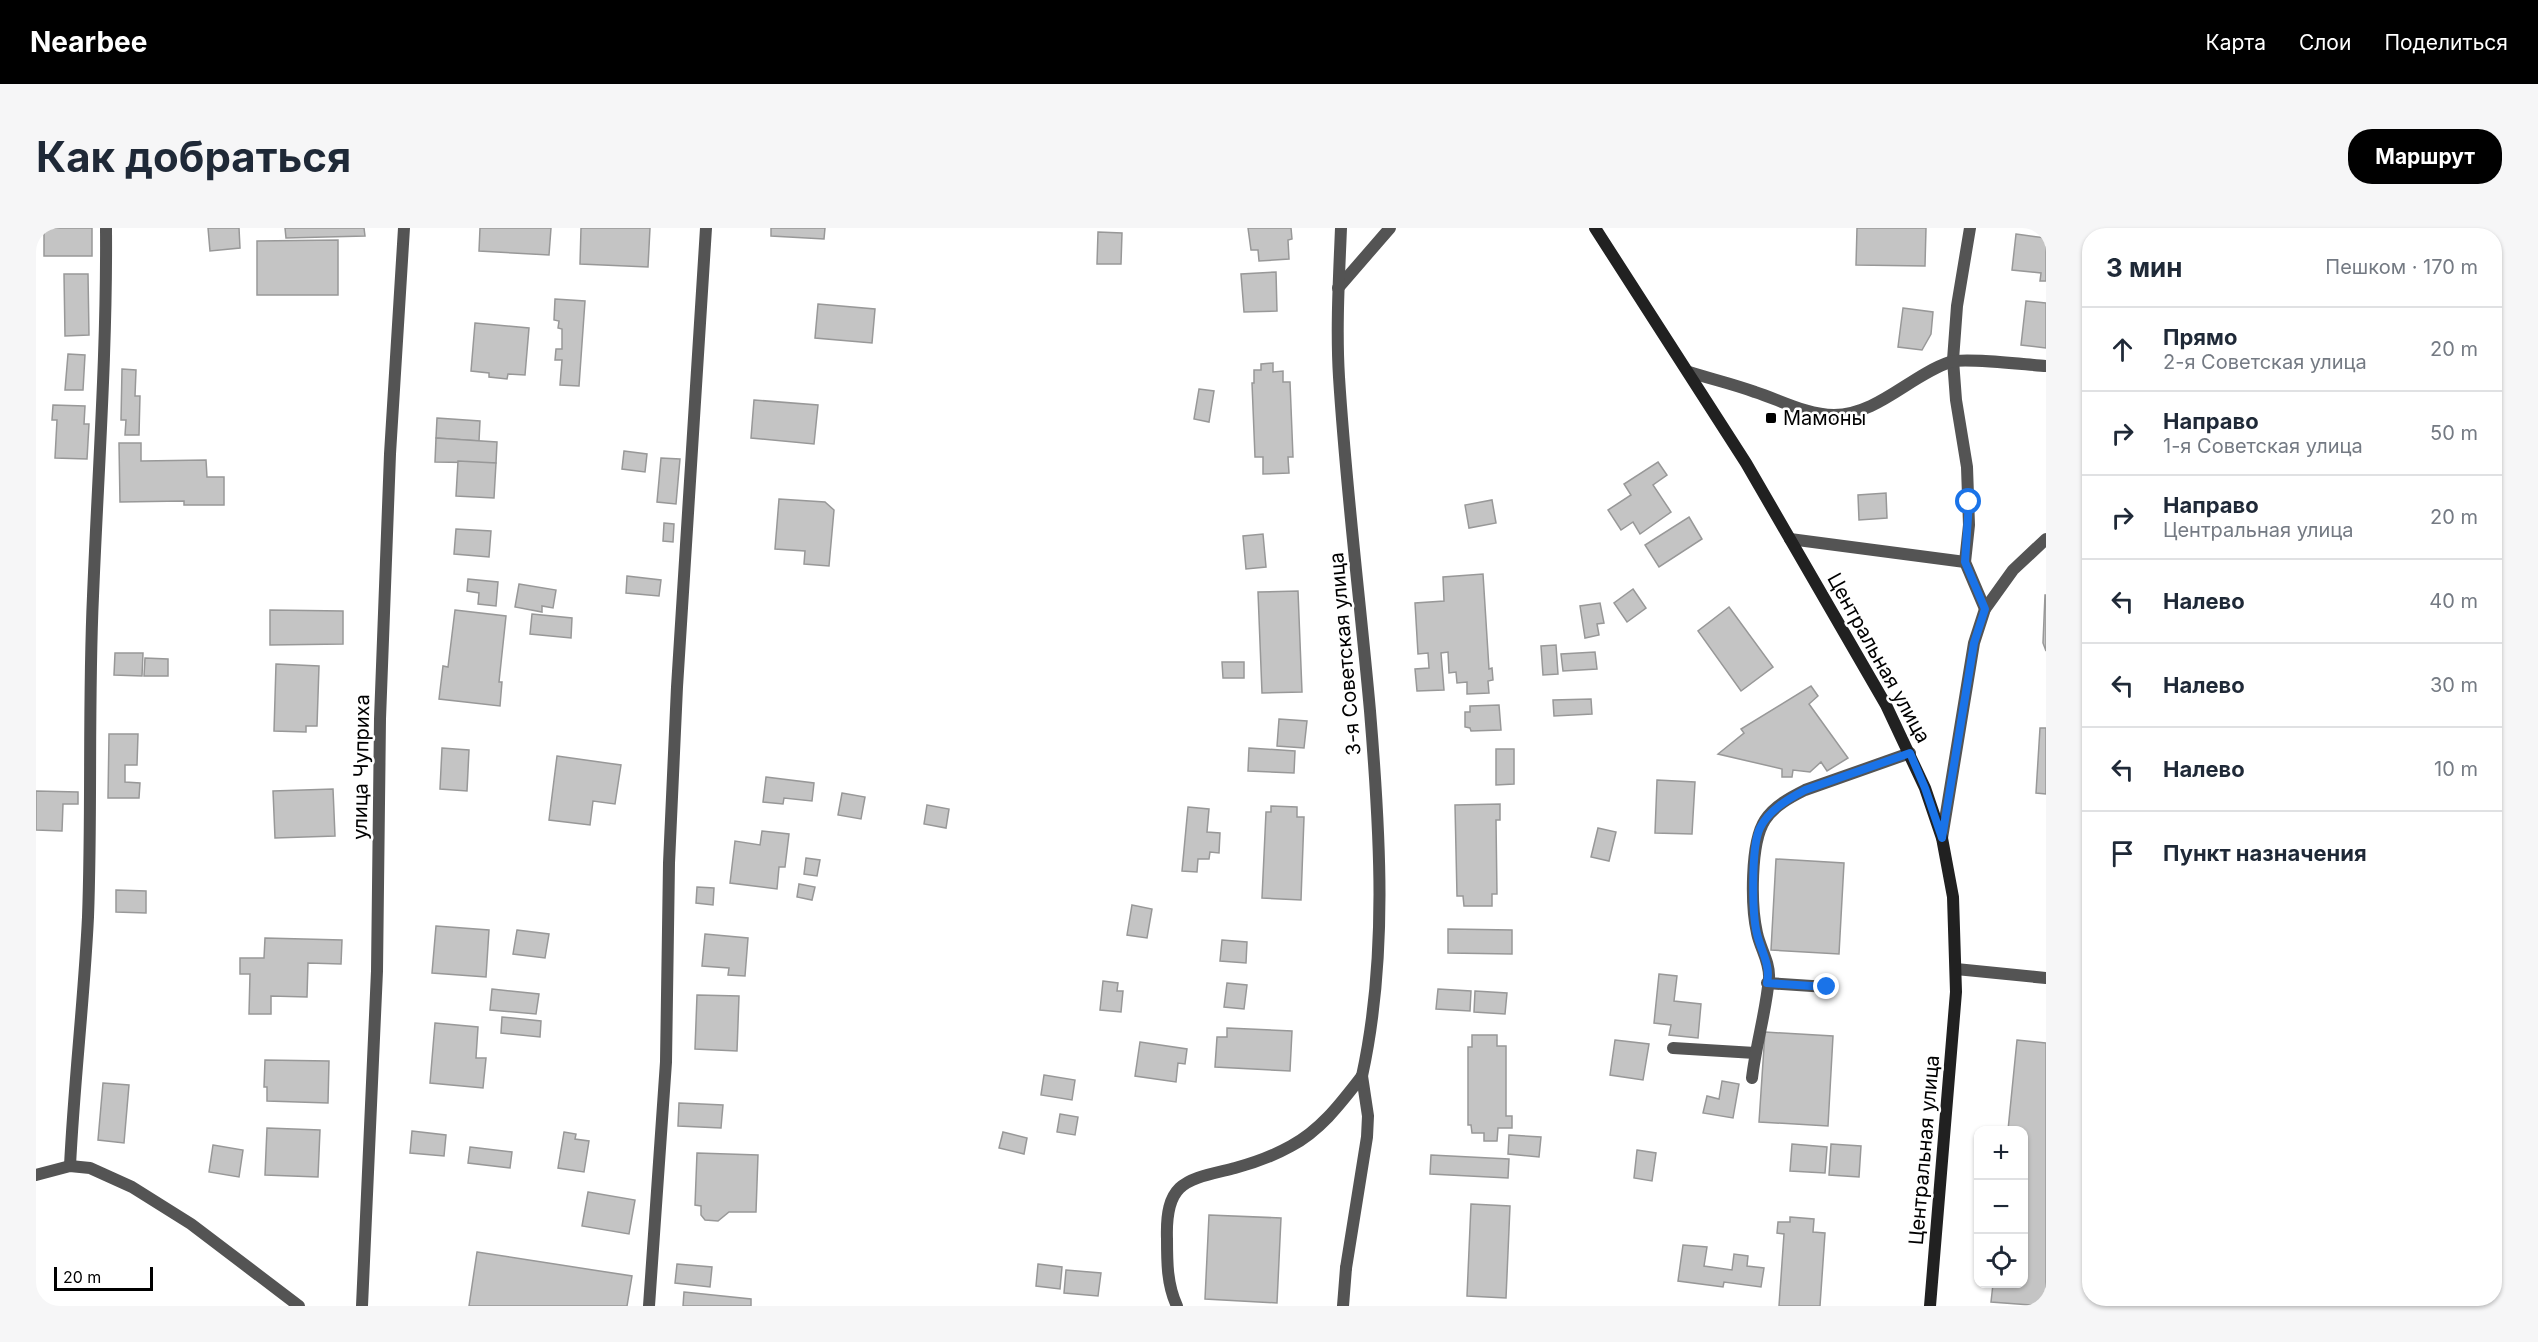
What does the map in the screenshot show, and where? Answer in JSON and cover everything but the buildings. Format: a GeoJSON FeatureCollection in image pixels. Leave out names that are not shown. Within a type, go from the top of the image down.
{"type":"FeatureCollection","features":[{"type":"Feature","properties":{"kind":"street"},"geometry":{"type":"LineString","coordinates":[[70,1166],[88,917],[91,820],[90,651],[103,396],[106,228]]}},
{"type":"Feature","properties":{"kind":"street","name":"улица Чуприха"},"geometry":{"type":"LineString","coordinates":[[362,1306],[377,971],[380,719],[390,454],[404,228]]}},
{"type":"Feature","properties":{"kind":"street"},"geometry":{"type":"LineString","coordinates":[[649,1306],[666,1062],[669,863],[706,228]]}},
{"type":"Feature","properties":{"kind":"street","name":"3-я Советская улица"},"geometry":{"type":"LineString","coordinates":[[1341,228],[1338,288],[1339,378],[1379,820],[1377,978],[1370,1042],[1362,1076]]}},
{"type":"Feature","properties":{"kind":"street"},"geometry":{"type":"LineString","coordinates":[[1338,288],[1390,228]]}},
{"type":"Feature","properties":{"kind":"street","name":"Центральная улица"},"geometry":{"type":"LineString","coordinates":[[1595,228],[1746,463],[1886,705],[1925,788],[1942,838],[1953,897],[1956,969],[1930,1306]]}},
{"type":"Feature","properties":{"kind":"street"},"geometry":{"type":"LineString","coordinates":[[1970,228],[1957,306],[1953,360],[1967,478],[1969,525],[1965,562],[1985,609]]}},
{"type":"Feature","properties":{"kind":"street"},"geometry":{"type":"LineString","coordinates":[[1689,372],[1751,390],[1814,413],[1835,415],[1858,411],[1953,360],[2046,366]]}},
{"type":"Feature","properties":{"kind":"street"},"geometry":{"type":"LineString","coordinates":[[1790,539],[1965,562]]}},
{"type":"Feature","properties":{"kind":"street"},"geometry":{"type":"LineString","coordinates":[[1942,838],[1974,643],[1985,609],[2013,570],[2046,539]]}},
{"type":"Feature","properties":{"kind":"street"},"geometry":{"type":"LineString","coordinates":[[1752,1078],[1768,965],[1757,932],[1754,910],[1758,831],[1766,818],[1790,798],[1805,790],[1910,753]]}},
{"type":"Feature","properties":{"kind":"street"},"geometry":{"type":"LineString","coordinates":[[1956,969],[2046,978]]}},
{"type":"Feature","properties":{"kind":"street"},"geometry":{"type":"LineString","coordinates":[[1767,983],[1827,987]]}},
{"type":"Feature","properties":{"kind":"street"},"geometry":{"type":"LineString","coordinates":[[1673,1048],[1755,1053]]}},
{"type":"Feature","properties":{"kind":"street"},"geometry":{"type":"LineString","coordinates":[[1343,1306],[1346,1268],[1367,1137],[1368,1116],[1362,1076]]}},
{"type":"Feature","properties":{"kind":"street"},"geometry":{"type":"LineString","coordinates":[[1177,1306],[1169,1283],[1166,1235],[1169,1208],[1180,1187],[1198,1176],[1254,1162],[1292,1146],[1323,1124],[1362,1076]]}},
{"type":"Feature","properties":{"kind":"street"},"geometry":{"type":"LineString","coordinates":[[36,1175],[70,1166],[90,1168],[132,1187],[191,1224],[299,1306]]}},
{"type":"Feature","properties":{"kind":"place","name":"Мамоны"},"geometry":{"type":"Point","coordinates":[1771,418]}},
{"type":"Feature","properties":{"kind":"route"},"geometry":{"type":"LineString","coordinates":[[1827,987],[1767,983],[1768,965],[1757,932],[1754,910],[1758,831],[1766,818],[1777,808],[1805,790],[1910,753],[1942,838],[1958,727],[1974,643],[1985,609],[1965,562],[1969,502]]}}]}
